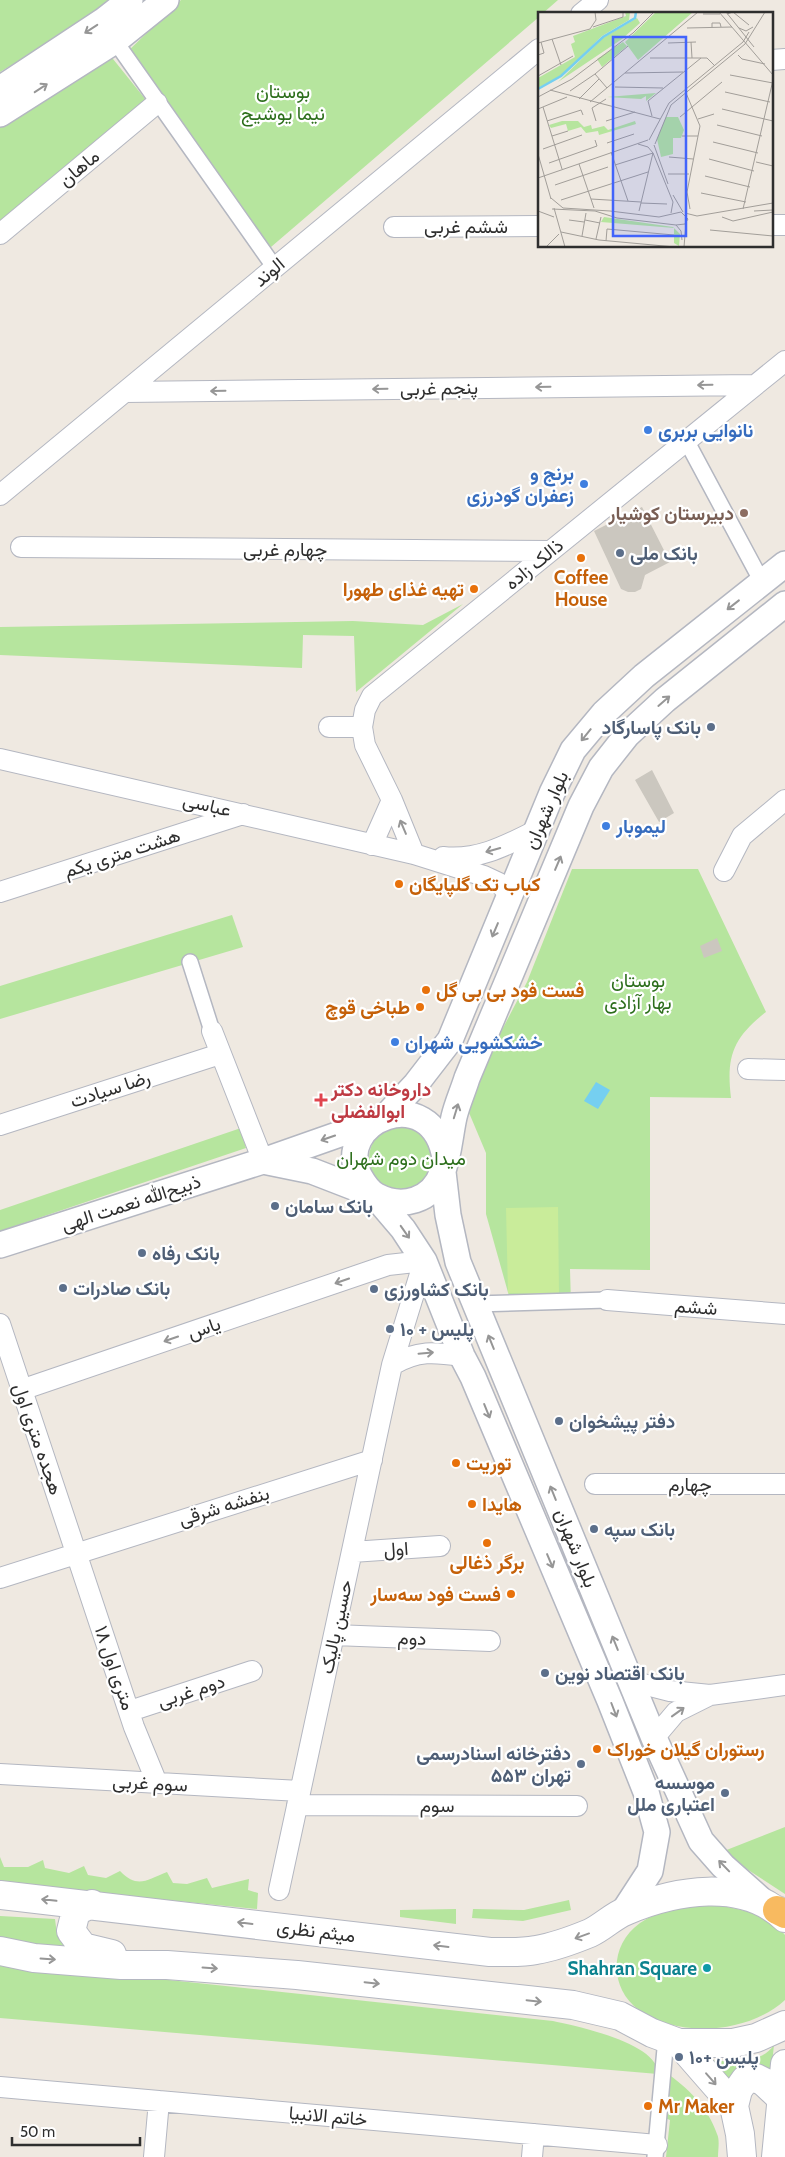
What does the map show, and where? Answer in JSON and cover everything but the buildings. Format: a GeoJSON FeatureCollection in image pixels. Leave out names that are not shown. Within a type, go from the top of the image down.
{"type":"FeatureCollection","features":[{"type":"Feature","properties":{"kind":"main road","name":"میثم نظری"},"geometry":{"type":"LineString","coordinates":[[0,1895],[92,1904],[490,1952],[535,1950],[564,1942],[592,1932],[624,1911],[664,1897],[687,1893],[733,1893],[777,1910]]}},
{"type":"Feature","properties":{"kind":"main road"},"geometry":{"type":"LineString","coordinates":[[92,1904],[76,1911],[72,1922],[71,1932],[83,1947],[167,1965]]}},
{"type":"Feature","properties":{"kind":"main road"},"geometry":{"type":"LineString","coordinates":[[0,1952],[34,1958],[121,1965],[167,1965],[297,1975],[573,2005],[620,2016],[641,2028],[673,2040],[733,2043],[756,2038],[785,2025]]}},
{"type":"Feature","properties":{"kind":"main road"},"geometry":{"type":"LineString","coordinates":[[673,2040],[734,2106]]}},
{"type":"Feature","properties":{"kind":"main road"},"geometry":{"type":"LineString","coordinates":[[776,2157],[785,2064]]}},
{"type":"Feature","properties":{"kind":"main road"},"geometry":{"type":"LineString","coordinates":[[742,2157],[740,2134],[734,2106],[738,2090],[745,2080],[756,2078],[764,2082],[782,2099]]}},
{"type":"Feature","properties":{"kind":"street"},"geometry":{"type":"LineString","coordinates":[[0,89],[103,21],[130,0]]}},
{"type":"Feature","properties":{"kind":"street"},"geometry":{"type":"LineString","coordinates":[[0,114],[115,41],[166,0]]}},
{"type":"Feature","properties":{"kind":"street"},"geometry":{"type":"LineString","coordinates":[[583,12],[598,0]]}},
{"type":"Feature","properties":{"kind":"street"},"geometry":{"type":"LineString","coordinates":[[115,41],[274,268]]}},
{"type":"Feature","properties":{"kind":"street","name":"الوند"},"geometry":{"type":"LineString","coordinates":[[0,495],[538,50]]}},
{"type":"Feature","properties":{"kind":"street"},"geometry":{"type":"LineString","coordinates":[[772,60],[785,59]]}},
{"type":"Feature","properties":{"kind":"street","name":"ماهان"},"geometry":{"type":"LineString","coordinates":[[0,234],[157,103]]}},
{"type":"Feature","properties":{"kind":"street"},"geometry":{"type":"LineString","coordinates":[[772,225],[785,225]]}},
{"type":"Feature","properties":{"kind":"street","name":"ششم غربی"},"geometry":{"type":"LineString","coordinates":[[394,227],[538,226]]}},
{"type":"Feature","properties":{"kind":"street","name":"ذالک زاده"},"geometry":{"type":"LineString","coordinates":[[414,854],[392,800],[365,745],[362,727],[365,710],[372,696],[754,384],[785,361]]}},
{"type":"Feature","properties":{"kind":"street","name":"پنجم غربی"},"geometry":{"type":"LineString","coordinates":[[124,392],[754,384]]}},
{"type":"Feature","properties":{"kind":"street"},"geometry":{"type":"LineString","coordinates":[[686,440],[762,582]]}},
{"type":"Feature","properties":{"kind":"street","name":"چهارم غربی"},"geometry":{"type":"LineString","coordinates":[[21,547],[550,551]]}},
{"type":"Feature","properties":{"kind":"street","name":"بلوار شهران"},"geometry":{"type":"LineString","coordinates":[[380,1119],[416,1084],[450,1040],[537,830],[573,750],[604,713],[644,676],[785,564]]}},
{"type":"Feature","properties":{"kind":"street","name":"بلوار شهران"},"geometry":{"type":"LineString","coordinates":[[777,1910],[723,1866],[701,1841],[654,1738],[458,1262],[448,1214],[444,1165],[455,1115],[467,1078],[581,806],[600,768],[627,735],[665,700],[785,604]]}},
{"type":"Feature","properties":{"kind":"street"},"geometry":{"type":"LineString","coordinates":[[329,727],[362,727]]}},
{"type":"Feature","properties":{"kind":"street","name":"عباسی"},"geometry":{"type":"LineString","coordinates":[[0,759],[414,854]]}},
{"type":"Feature","properties":{"kind":"street"},"geometry":{"type":"LineString","coordinates":[[372,845],[392,800]]}},
{"type":"Feature","properties":{"kind":"street"},"geometry":{"type":"LineString","coordinates":[[724,871],[742,836],[785,800]]}},
{"type":"Feature","properties":{"kind":"street","name":"هشت متری یکم"},"geometry":{"type":"LineString","coordinates":[[0,892],[244,814]]}},
{"type":"Feature","properties":{"kind":"street"},"geometry":{"type":"LineString","coordinates":[[414,854],[461,859],[501,848],[537,830]]}},
{"type":"Feature","properties":{"kind":"street"},"geometry":{"type":"LineString","coordinates":[[414,854],[484,876],[499,883],[510,895]]}},
{"type":"Feature","properties":{"kind":"street"},"geometry":{"type":"LineString","coordinates":[[190,962],[220,1054],[263,1161],[312,1171],[386,1201],[400,1203],[414,1201],[427,1194],[437,1185],[444,1165],[443,1144],[436,1132],[427,1122],[414,1116],[400,1114],[380,1119],[364,1132],[357,1145],[355,1159],[364,1185],[374,1195]]}},
{"type":"Feature","properties":{"kind":"street","name":"رضا سیادت"},"geometry":{"type":"LineString","coordinates":[[0,1125],[220,1054]]}},
{"type":"Feature","properties":{"kind":"street"},"geometry":{"type":"LineString","coordinates":[[748,1069],[785,1070]]}},
{"type":"Feature","properties":{"kind":"street","name":"ذبیح‌الله نعمت الهی"},"geometry":{"type":"LineString","coordinates":[[0,1245],[263,1161],[380,1119]]}},
{"type":"Feature","properties":{"kind":"street","name":"بلوار شهران"},"geometry":{"type":"LineString","coordinates":[[374,1195],[403,1229],[424,1261],[462,1356],[473,1376],[610,1701],[646,1792],[658,1832],[650,1871],[624,1911]]}},
{"type":"Feature","properties":{"kind":"street","name":"یاس"},"geometry":{"type":"LineString","coordinates":[[21,1390],[388,1265],[424,1261]]}},
{"type":"Feature","properties":{"kind":"street","name":"حسین پالیک"},"geometry":{"type":"LineString","coordinates":[[279,1890],[392,1365],[424,1261]]}},
{"type":"Feature","properties":{"kind":"street"},"geometry":{"type":"LineString","coordinates":[[475,1304],[607,1300]]}},
{"type":"Feature","properties":{"kind":"street","name":"ششم"},"geometry":{"type":"LineString","coordinates":[[607,1300],[785,1314]]}},
{"type":"Feature","properties":{"kind":"street","name":"هجده متری اول"},"geometry":{"type":"LineString","coordinates":[[0,1324],[76,1553]]}},
{"type":"Feature","properties":{"kind":"street"},"geometry":{"type":"LineString","coordinates":[[392,1365],[407,1356],[428,1352],[462,1356]]}},
{"type":"Feature","properties":{"kind":"street","name":"بنفشه شرقی"},"geometry":{"type":"LineString","coordinates":[[0,1578],[372,1460]]}},
{"type":"Feature","properties":{"kind":"street","name":"چهارم"},"geometry":{"type":"LineString","coordinates":[[596,1484],[785,1484]]}},
{"type":"Feature","properties":{"kind":"street","name":"اول"},"geometry":{"type":"LineString","coordinates":[[352,1552],[440,1546]]}},
{"type":"Feature","properties":{"kind":"street","name":"۱۸ متری اول"},"geometry":{"type":"LineString","coordinates":[[76,1553],[130,1711],[157,1783]]}},
{"type":"Feature","properties":{"kind":"street","name":"دوم"},"geometry":{"type":"LineString","coordinates":[[334,1636],[490,1641]]}},
{"type":"Feature","properties":{"kind":"street","name":"دوم غربی"},"geometry":{"type":"LineString","coordinates":[[130,1711],[252,1670]]}},
{"type":"Feature","properties":{"kind":"street"},"geometry":{"type":"LineString","coordinates":[[630,1681],[670,1691],[710,1695],[785,1685]]}},
{"type":"Feature","properties":{"kind":"street"},"geometry":{"type":"LineString","coordinates":[[654,1738],[676,1712],[710,1695]]}},
{"type":"Feature","properties":{"kind":"street","name":"سوم غربی"},"geometry":{"type":"LineString","coordinates":[[0,1774],[157,1783],[299,1798]]}},
{"type":"Feature","properties":{"kind":"street","name":"سوم"},"geometry":{"type":"LineString","coordinates":[[299,1798],[577,1806]]}},
{"type":"Feature","properties":{"kind":"street"},"geometry":{"type":"LineString","coordinates":[[656,2151],[673,2040]]}},
{"type":"Feature","properties":{"kind":"street","name":"خاتم الانبیا"},"geometry":{"type":"LineString","coordinates":[[0,2087],[534,2134],[656,2151]]}},
{"type":"Feature","properties":{"kind":"street"},"geometry":{"type":"LineString","coordinates":[[154,2157],[159,2101]]}},
{"type":"Feature","properties":{"kind":"street"},"geometry":{"type":"LineString","coordinates":[[532,2157],[534,2134]]}},
{"type":"Feature","properties":{"kind":"green space"},"geometry":{"type":"Polygon","coordinates":[[[0,0],[113,0],[91,18],[0,72],[0,0]]]}},
{"type":"Feature","properties":{"kind":"green space","name":"بوستان نیما یوشیج"},"geometry":{"type":"Polygon","coordinates":[[[181,0],[558,0],[544,12],[538,12],[538,18],[264,253],[125,54],[181,0]]]}},
{"type":"Feature","properties":{"kind":"green space"},"geometry":{"type":"Polygon","coordinates":[[[109,54],[146,100],[0,222],[0,125],[109,54]]]}},
{"type":"Feature","properties":{"kind":"green space"},"geometry":{"type":"Polygon","coordinates":[[[463,604],[356,692],[354,636],[303,635],[302,668],[0,655],[0,627],[353,621],[423,625],[463,604]]]}},
{"type":"Feature","properties":{"kind":"green space","name":"بوستان بهار آزادی"},"geometry":{"type":"Polygon","coordinates":[[[572,869],[698,869],[766,1012],[746,1030],[734,1049],[730,1070],[731,1098],[650,1097],[650,1270],[570,1269],[571,1304],[511,1303],[486,1214],[486,1153],[467,1108],[493,1047],[527,982],[572,869]]]}},
{"type":"Feature","properties":{"kind":"green space"},"geometry":{"type":"Polygon","coordinates":[[[232,915],[243,947],[0,1019],[0,986],[232,915]]]}},
{"type":"Feature","properties":{"kind":"green space","name":"میدان دوم شهران"},"geometry":{"type":"Polygon","coordinates":[[[401,1126],[419,1132],[427,1140],[433,1158],[427,1176],[419,1184],[401,1190],[383,1184],[375,1176],[369,1158],[375,1140],[383,1132],[401,1126]]]}},
{"type":"Feature","properties":{"kind":"green space"},"geometry":{"type":"Polygon","coordinates":[[[241,1128],[246,1148],[0,1231],[0,1210],[241,1128]]]}},
{"type":"Feature","properties":{"kind":"green space"},"geometry":{"type":"Polygon","coordinates":[[[558,1207],[559,1295],[508,1293],[506,1208],[558,1207]]]}},
{"type":"Feature","properties":{"kind":"green space"},"geometry":{"type":"Polygon","coordinates":[[[785,1827],[785,1894],[736,1862],[724,1851],[785,1827]]]}},
{"type":"Feature","properties":{"kind":"green space"},"geometry":{"type":"Polygon","coordinates":[[[0,1857],[4,1867],[28,1867],[43,1860],[45,1868],[69,1873],[84,1866],[88,1875],[106,1878],[120,1871],[126,1877],[137,1881],[148,1880],[167,1872],[173,1883],[187,1884],[207,1878],[212,1888],[249,1879],[248,1890],[258,1893],[257,1909],[0,1883],[0,1857]]]}},
{"type":"Feature","properties":{"kind":"green space"},"geometry":{"type":"Polygon","coordinates":[[[569,1900],[571,1910],[523,1921],[472,1918],[473,1909],[524,1910],[569,1900]]]}},
{"type":"Feature","properties":{"kind":"green space"},"geometry":{"type":"Polygon","coordinates":[[[705,1904],[749,1912],[769,1921],[785,1935],[785,2000],[753,2020],[714,2028],[693,2028],[674,2025],[655,2019],[639,2010],[629,2001],[622,1990],[618,1979],[618,1954],[630,1932],[640,1923],[655,1915],[705,1904]]]}},
{"type":"Feature","properties":{"kind":"green space"},"geometry":{"type":"Polygon","coordinates":[[[456,1909],[456,1924],[400,1917],[400,1910],[456,1909]]]}},
{"type":"Feature","properties":{"kind":"green space"},"geometry":{"type":"Polygon","coordinates":[[[0,1916],[55,1919],[57,1935],[66,1947],[0,1941],[0,1916]]]}},
{"type":"Feature","properties":{"kind":"green space"},"geometry":{"type":"Polygon","coordinates":[[[0,1962],[553,2021],[597,2032],[631,2045],[645,2053],[655,2063],[658,2074],[0,2018],[0,1962]]]}},
{"type":"Feature","properties":{"kind":"green space"},"geometry":{"type":"Polygon","coordinates":[[[774,2045],[770,2082],[734,2095],[703,2060],[742,2061],[768,2052],[774,2045]]]}},
{"type":"Feature","properties":{"kind":"green space"},"geometry":{"type":"Polygon","coordinates":[[[665,2072],[696,2098],[708,2115],[718,2136],[718,2157],[666,2157],[670,2120],[660,2116],[665,2072]]]}},
{"type":"Feature","properties":{"kind":"water"},"geometry":{"type":"Polygon","coordinates":[[[596,1082],[610,1090],[598,1109],[584,1101],[596,1082]]]}},
{"type":"Feature","properties":{"kind":"place","name":"نانوایی بربری"},"geometry":{"type":"Point","coordinates":[648,430]}},
{"type":"Feature","properties":{"kind":"place","name":"برنج و زعفران گودرزی"},"geometry":{"type":"Point","coordinates":[584,484]}},
{"type":"Feature","properties":{"kind":"place","name":"دبیرستان کوشیار"},"geometry":{"type":"Point","coordinates":[744,513]}},
{"type":"Feature","properties":{"kind":"place","name":"بانک ملی"},"geometry":{"type":"Point","coordinates":[620,553]}},
{"type":"Feature","properties":{"kind":"place","name":"Coffee House"},"geometry":{"type":"Point","coordinates":[581,558]}},
{"type":"Feature","properties":{"kind":"place","name":"تهیه غذای طهورا"},"geometry":{"type":"Point","coordinates":[474,589]}},
{"type":"Feature","properties":{"kind":"place","name":"بانک پاسارگاد"},"geometry":{"type":"Point","coordinates":[711,727]}},
{"type":"Feature","properties":{"kind":"place","name":"لیموبار"},"geometry":{"type":"Point","coordinates":[606,826]}},
{"type":"Feature","properties":{"kind":"place","name":"کباب تک گلپایگان"},"geometry":{"type":"Point","coordinates":[399,884]}},
{"type":"Feature","properties":{"kind":"place","name":"فست فود بی بی گل"},"geometry":{"type":"Point","coordinates":[426,990]}},
{"type":"Feature","properties":{"kind":"place","name":"طباخی قوچ"},"geometry":{"type":"Point","coordinates":[420,1007]}},
{"type":"Feature","properties":{"kind":"place","name":"خشکشویی شهران"},"geometry":{"type":"Point","coordinates":[395,1042]}},
{"type":"Feature","properties":{"kind":"place","name":"داروخانه دکتر ابوالفضلی"},"geometry":{"type":"Point","coordinates":[321,1100]}},
{"type":"Feature","properties":{"kind":"place","name":"بانک سامان"},"geometry":{"type":"Point","coordinates":[275,1206]}},
{"type":"Feature","properties":{"kind":"place","name":"بانک رفاه"},"geometry":{"type":"Point","coordinates":[142,1253]}},
{"type":"Feature","properties":{"kind":"place","name":"بانک صادرات"},"geometry":{"type":"Point","coordinates":[63,1288]}},
{"type":"Feature","properties":{"kind":"place","name":"بانک کشاورزی"},"geometry":{"type":"Point","coordinates":[374,1289]}},
{"type":"Feature","properties":{"kind":"place","name":"پلیس + ۱۰"},"geometry":{"type":"Point","coordinates":[390,1329]}},
{"type":"Feature","properties":{"kind":"place","name":"دفتر پیشخوان"},"geometry":{"type":"Point","coordinates":[559,1421]}},
{"type":"Feature","properties":{"kind":"place","name":"توریت"},"geometry":{"type":"Point","coordinates":[456,1463]}},
{"type":"Feature","properties":{"kind":"place","name":"هایدا"},"geometry":{"type":"Point","coordinates":[472,1504]}},
{"type":"Feature","properties":{"kind":"place","name":"بانک سپه"},"geometry":{"type":"Point","coordinates":[594,1529]}},
{"type":"Feature","properties":{"kind":"place","name":"برگر ذغالی"},"geometry":{"type":"Point","coordinates":[487,1543]}},
{"type":"Feature","properties":{"kind":"place","name":"فست فود سه‌سار"},"geometry":{"type":"Point","coordinates":[511,1594]}},
{"type":"Feature","properties":{"kind":"place","name":"بانک اقتصاد نوین"},"geometry":{"type":"Point","coordinates":[545,1673]}},
{"type":"Feature","properties":{"kind":"place","name":"رستوران گیلان خوراک"},"geometry":{"type":"Point","coordinates":[597,1749]}},
{"type":"Feature","properties":{"kind":"place","name":"دفترخانه اسنادرسمی ۵۵۳ تهران"},"geometry":{"type":"Point","coordinates":[581,1764]}},
{"type":"Feature","properties":{"kind":"place","name":"موسسه اعتباری ملل"},"geometry":{"type":"Point","coordinates":[725,1793]}},
{"type":"Feature","properties":{"kind":"place","name":"Shahran Square"},"geometry":{"type":"Point","coordinates":[707,1968]}},
{"type":"Feature","properties":{"kind":"place","name":"پلیس +۱۰"},"geometry":{"type":"Point","coordinates":[679,2057]}},
{"type":"Feature","properties":{"kind":"place","name":"Mr Maker"},"geometry":{"type":"Point","coordinates":[648,2106]}}]}
